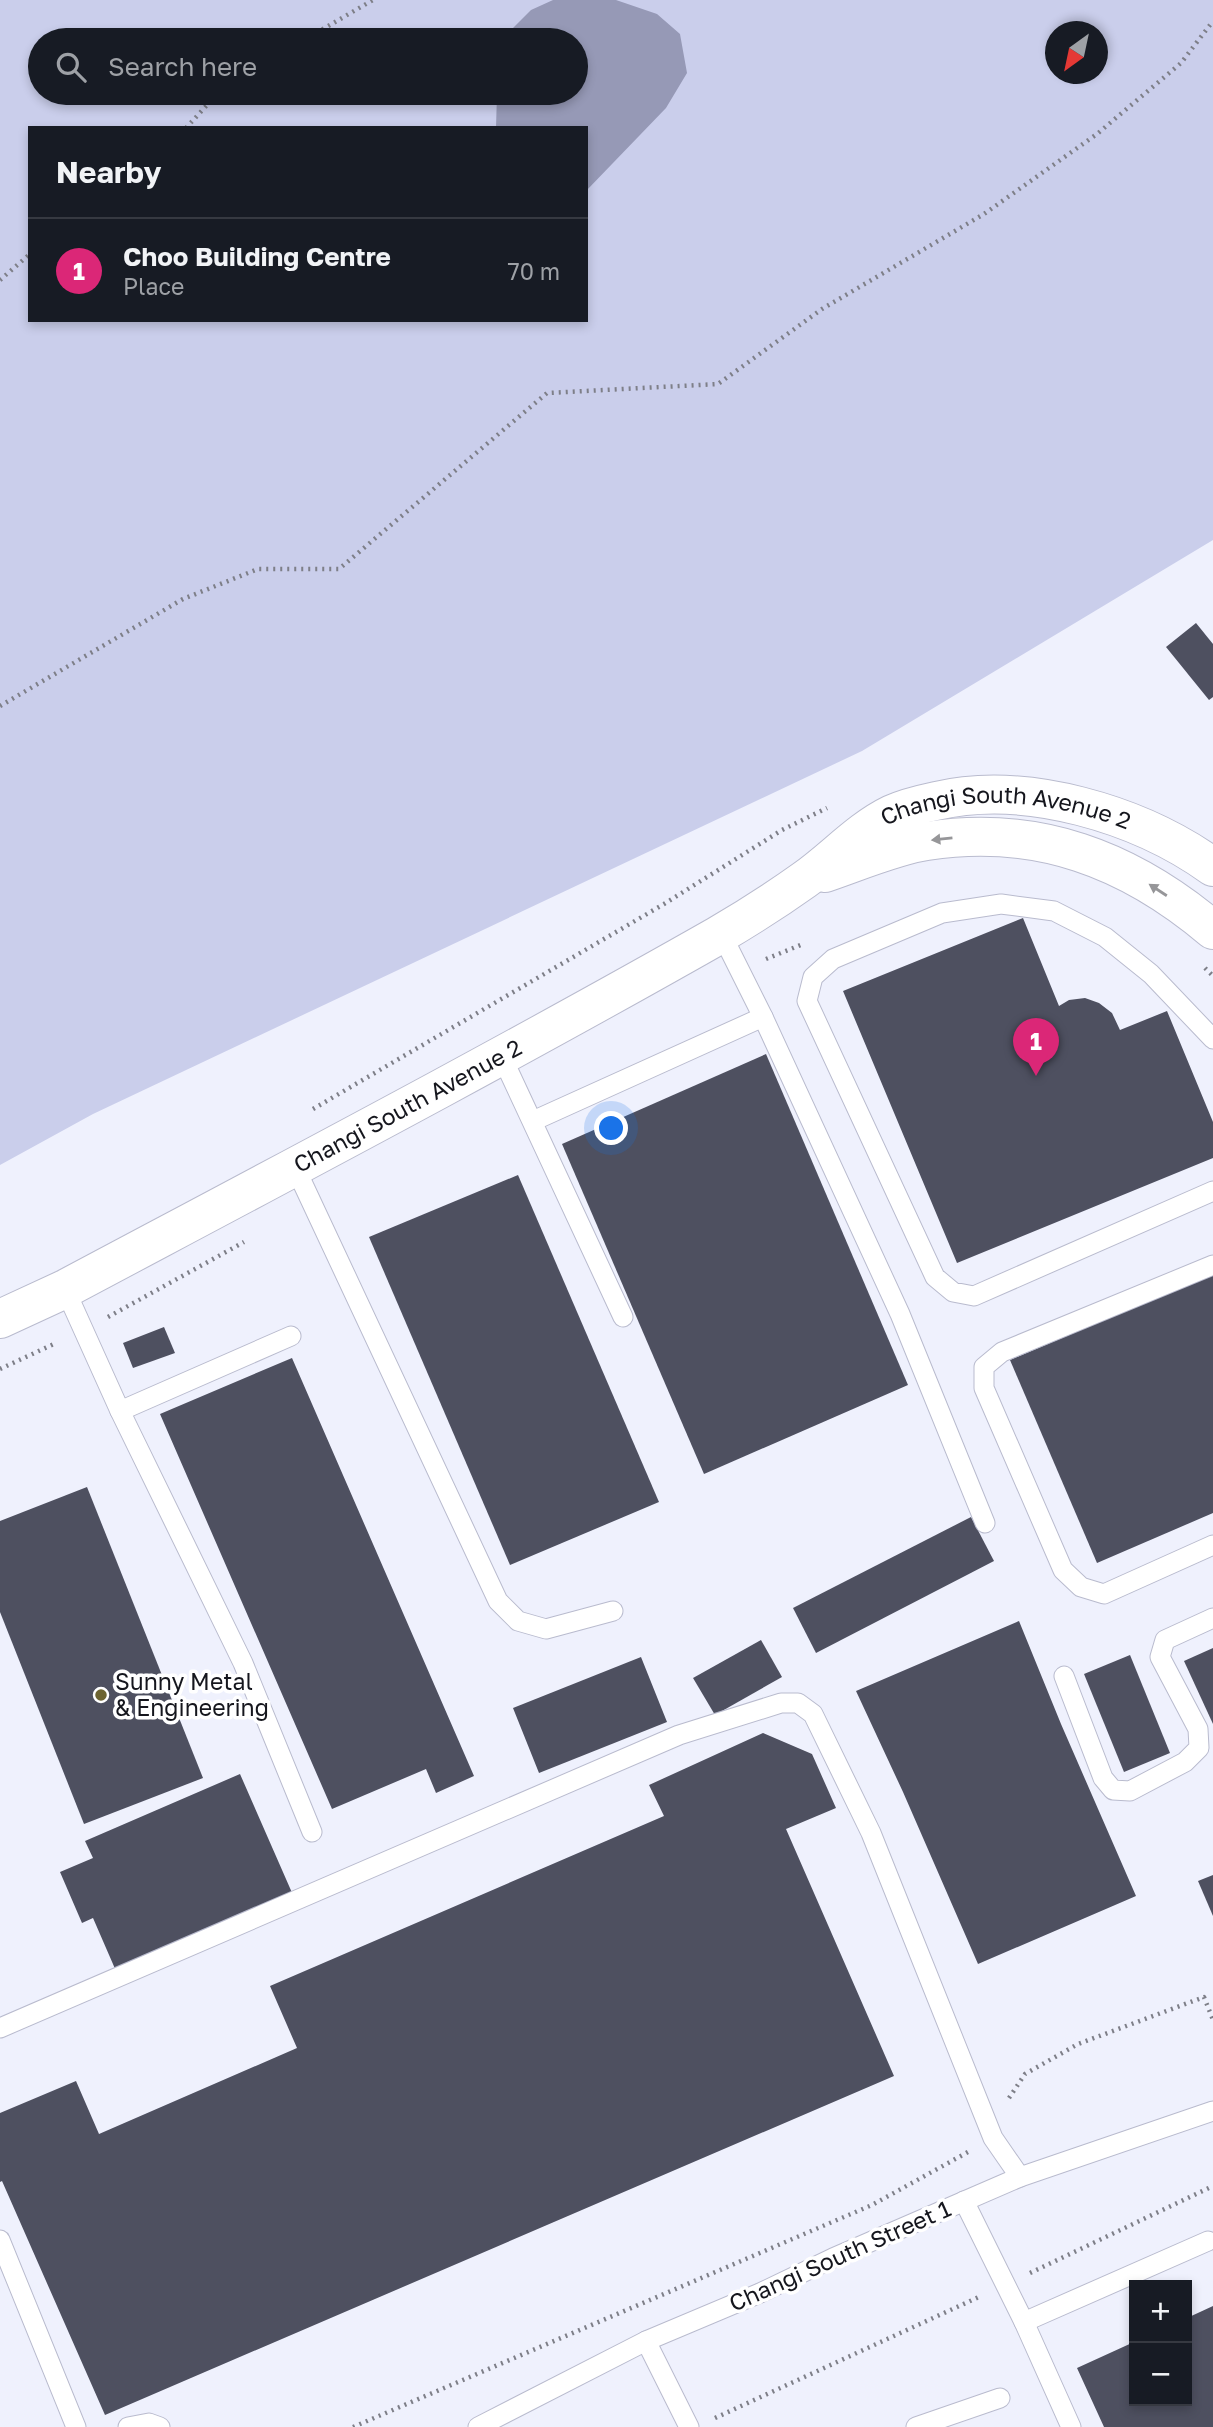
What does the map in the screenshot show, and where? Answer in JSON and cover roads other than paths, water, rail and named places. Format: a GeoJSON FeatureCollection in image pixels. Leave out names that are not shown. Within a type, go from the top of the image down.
{"type":"FeatureCollection","features":[{"type":"Feature","properties":{"kind":"street","name":"Changi South Avenue 2"},"geometry":{"type":"LineString","coordinates":[[0,1319],[65,1289],[502,1057],[721,933],[806,879],[861,833],[894,813],[938,800],[990,794],[1048,799],[1099,811],[1147,830],[1196,855],[1213,867]]}},
{"type":"Feature","properties":{"kind":"street","name":"Changi South Avenue 2"},"geometry":{"type":"LineString","coordinates":[[806,879],[924,841],[978,835],[1047,842],[1092,855],[1134,874],[1213,930]]}},
{"type":"Feature","properties":{"kind":"lane"},"geometry":{"type":"LineString","coordinates":[[1213,1039],[1151,974],[1105,937],[1054,911],[1001,904],[942,913],[833,959],[813,978],[807,1000],[935,1277],[953,1292],[974,1296],[1213,1191]]}},
{"type":"Feature","properties":{"kind":"lane"},"geometry":{"type":"LineString","coordinates":[[721,933],[763,1017],[900,1314],[985,1523]]}},
{"type":"Feature","properties":{"kind":"lane"},"geometry":{"type":"LineString","coordinates":[[533,1121],[763,1017]]}},
{"type":"Feature","properties":{"kind":"lane"},"geometry":{"type":"LineString","coordinates":[[502,1057],[623,1317]]}},
{"type":"Feature","properties":{"kind":"lane"},"geometry":{"type":"LineString","coordinates":[[295,1167],[498,1601],[518,1621],[546,1629],[613,1611]]}},
{"type":"Feature","properties":{"kind":"lane"},"geometry":{"type":"LineString","coordinates":[[1213,1265],[1002,1352],[984,1367],[985,1388],[1063,1570],[1081,1587],[1104,1594],[1213,1545]]}},
{"type":"Feature","properties":{"kind":"lane"},"geometry":{"type":"LineString","coordinates":[[65,1289],[120,1410],[243,1663],[312,1832]]}},
{"type":"Feature","properties":{"kind":"lane"},"geometry":{"type":"LineString","coordinates":[[120,1410],[291,1336]]}},
{"type":"Feature","properties":{"kind":"lane"},"geometry":{"type":"LineString","coordinates":[[1064,1676],[1103,1778],[1113,1790],[1130,1791],[1185,1762],[1199,1748],[1198,1729],[1160,1657],[1165,1640],[1213,1618]]}},
{"type":"Feature","properties":{"kind":"lane"},"geometry":{"type":"LineString","coordinates":[[0,2028],[679,1735],[781,1703],[798,1703],[813,1714],[871,1832],[993,2138],[1020,2176]]}},
{"type":"Feature","properties":{"kind":"lane","name":"Changi South Street 1"},"geometry":{"type":"LineString","coordinates":[[478,2427],[646,2341],[1020,2176],[1213,2111]]}},
{"type":"Feature","properties":{"kind":"lane"},"geometry":{"type":"LineString","coordinates":[[964,2201],[1024,2322],[1071,2427]]}},
{"type":"Feature","properties":{"kind":"lane"},"geometry":{"type":"LineString","coordinates":[[0,2240],[76,2427]]}},
{"type":"Feature","properties":{"kind":"lane"},"geometry":{"type":"LineString","coordinates":[[1024,2322],[1208,2241]]}},
{"type":"Feature","properties":{"kind":"lane"},"geometry":{"type":"LineString","coordinates":[[646,2341],[698,2424]]}},
{"type":"Feature","properties":{"kind":"lane"},"geometry":{"type":"LineString","coordinates":[[916,2427],[1000,2398]]}},
{"type":"Feature","properties":{"kind":"lane"},"geometry":{"type":"LineString","coordinates":[[128,2427],[149,2423],[160,2427]]}},
{"type":"Feature","properties":{"kind":"place","name":"Choo Building Centre"},"geometry":{"type":"Point","coordinates":[1036,1076]}},
{"type":"Feature","properties":{"kind":"place","name":"Sunny Metal & Engineering"},"geometry":{"type":"Point","coordinates":[101,1695]}}]}
